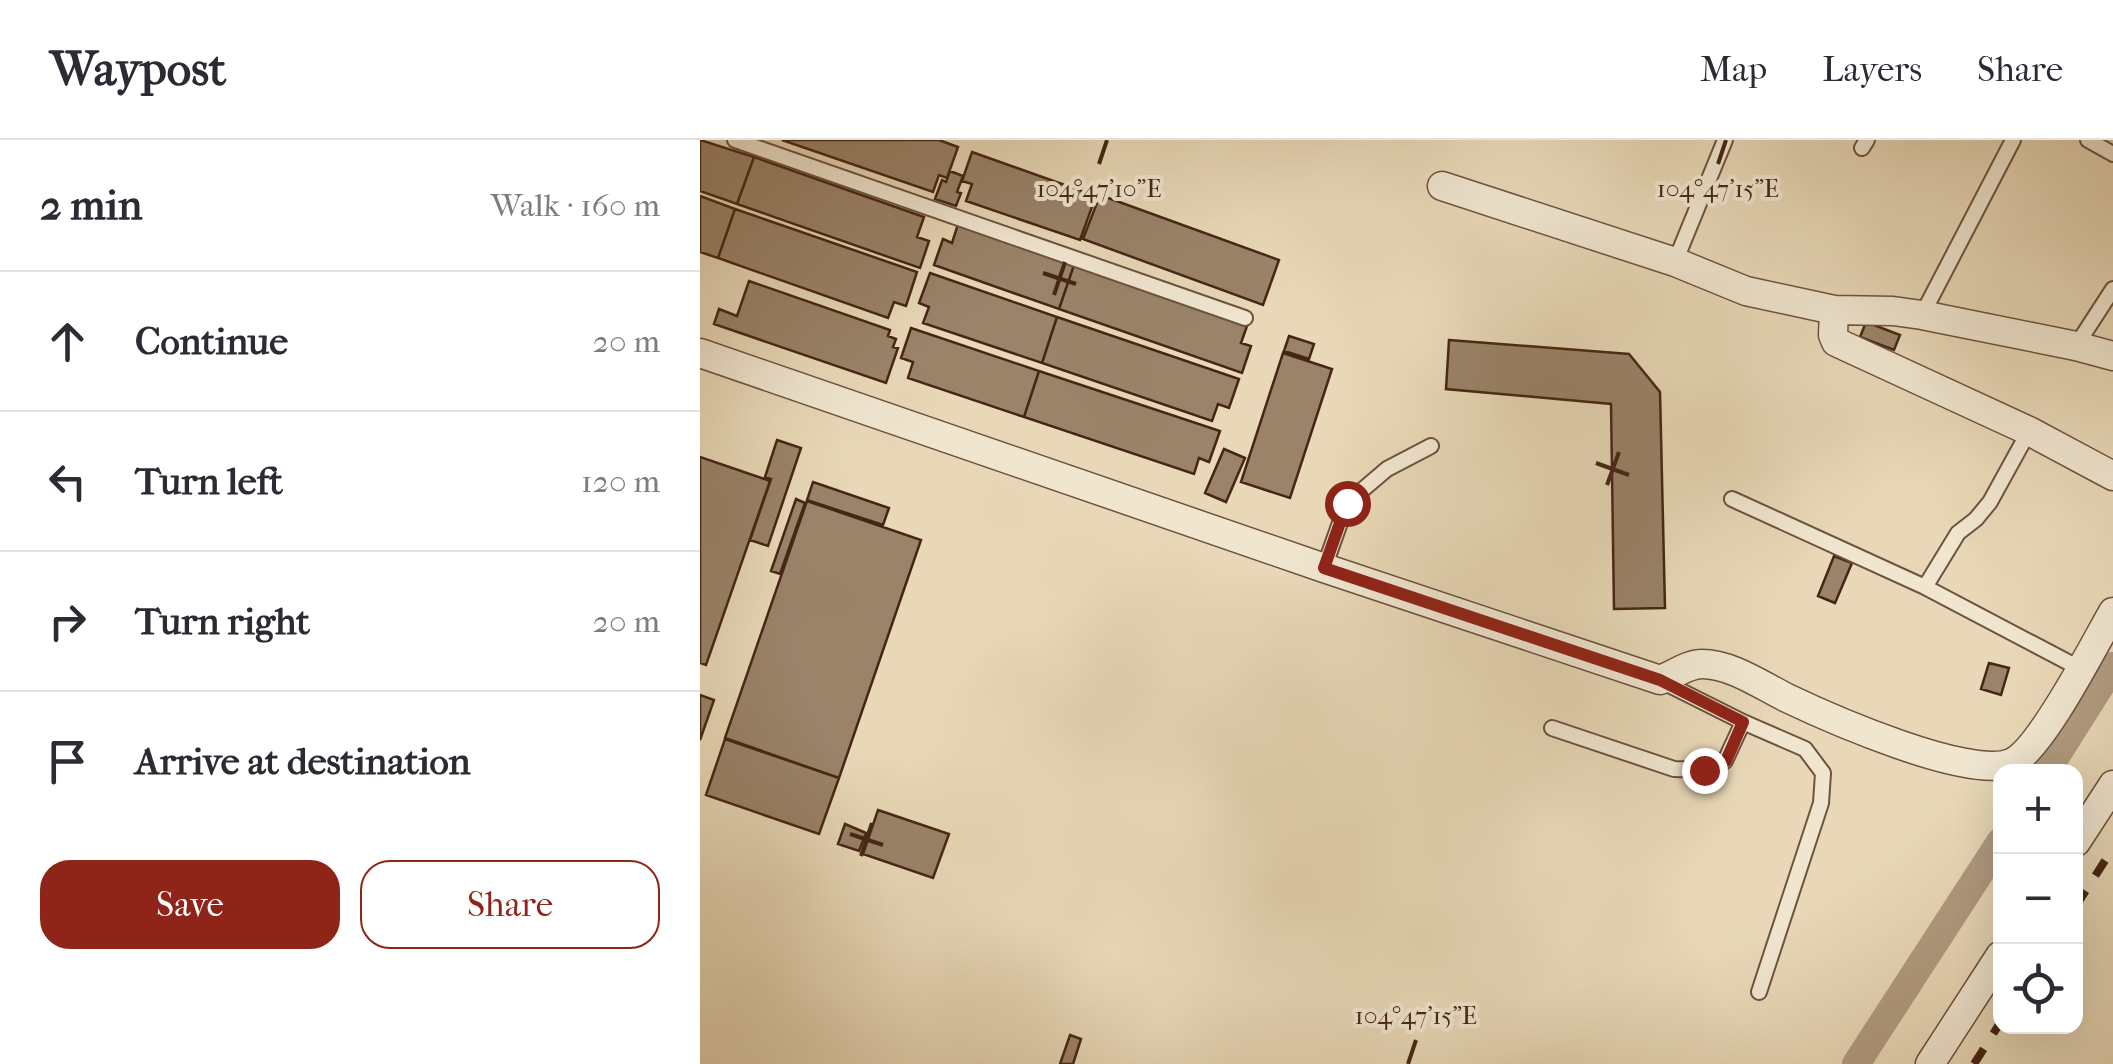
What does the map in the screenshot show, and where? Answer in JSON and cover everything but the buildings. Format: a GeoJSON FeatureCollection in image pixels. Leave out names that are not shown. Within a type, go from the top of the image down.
{"type":"FeatureCollection","features":[{"type":"Feature","properties":{"kind":"street"},"geometry":{"type":"LineString","coordinates":[[1442,186],[1675,262],[1746,291],[1834,310],[1922,315],[2113,356]]}},
{"type":"Feature","properties":{"kind":"street"},"geometry":{"type":"LineString","coordinates":[[1834,310],[1836,342],[2029,431],[2113,476]]}},
{"type":"Feature","properties":{"kind":"street"},"geometry":{"type":"LineString","coordinates":[[700,353],[1660,680],[1702,664],[1725,668],[1834,721],[1966,765],[2013,763],[2036,742],[2113,612]]}},
{"type":"Feature","properties":{"kind":"street"},"geometry":{"type":"LineString","coordinates":[[2083,831],[2113,784]]}},
{"type":"Feature","properties":{"kind":"street"},"geometry":{"type":"LineString","coordinates":[[1930,1064],[1993,967]]}},
{"type":"Feature","properties":{"kind":"lane"},"geometry":{"type":"LineString","coordinates":[[735,140],[1245,318]]}},
{"type":"Feature","properties":{"kind":"lane"},"geometry":{"type":"LineString","coordinates":[[1675,262],[1725,140]]}},
{"type":"Feature","properties":{"kind":"lane"},"geometry":{"type":"LineString","coordinates":[[1922,315],[2013,140]]}},
{"type":"Feature","properties":{"kind":"lane"},"geometry":{"type":"LineString","coordinates":[[2088,140],[2113,154]]}},
{"type":"Feature","properties":{"kind":"lane"},"geometry":{"type":"LineString","coordinates":[[2076,346],[2113,289]]}},
{"type":"Feature","properties":{"kind":"lane"},"geometry":{"type":"LineString","coordinates":[[1925,587],[1958,533],[1990,502],[2029,431]]}},
{"type":"Feature","properties":{"kind":"lane"},"geometry":{"type":"LineString","coordinates":[[1324,568],[1347,503],[1387,469],[1430,446]]}},
{"type":"Feature","properties":{"kind":"lane"},"geometry":{"type":"LineString","coordinates":[[1732,499],[1925,587],[2081,669]]}},
{"type":"Feature","properties":{"kind":"lane"},"geometry":{"type":"LineString","coordinates":[[1660,680],[1804,748],[1823,772],[1821,804],[1759,992]]}},
{"type":"Feature","properties":{"kind":"lane"},"geometry":{"type":"LineString","coordinates":[[1552,728],[1674,769],[1704,770],[1726,761],[1743,722]]}},
{"type":"Feature","properties":{"kind":"waterway"},"geometry":{"type":"LineString","coordinates":[[2051,764],[2113,666]]}},
{"type":"Feature","properties":{"kind":"waterway"},"geometry":{"type":"LineString","coordinates":[[1856,1064],[1993,853]]}},
{"type":"Feature","properties":{"kind":"railway"},"geometry":{"type":"LineString","coordinates":[[2083,895],[2113,848]]}},
{"type":"Feature","properties":{"kind":"railway"},"geometry":{"type":"LineString","coordinates":[[1974,1064],[1993,1034]]}},
{"type":"Feature","properties":{"kind":"route"},"geometry":{"type":"LineString","coordinates":[[1347,503],[1324,568],[1660,680],[1743,722],[1726,761],[1704,770]]}}]}
